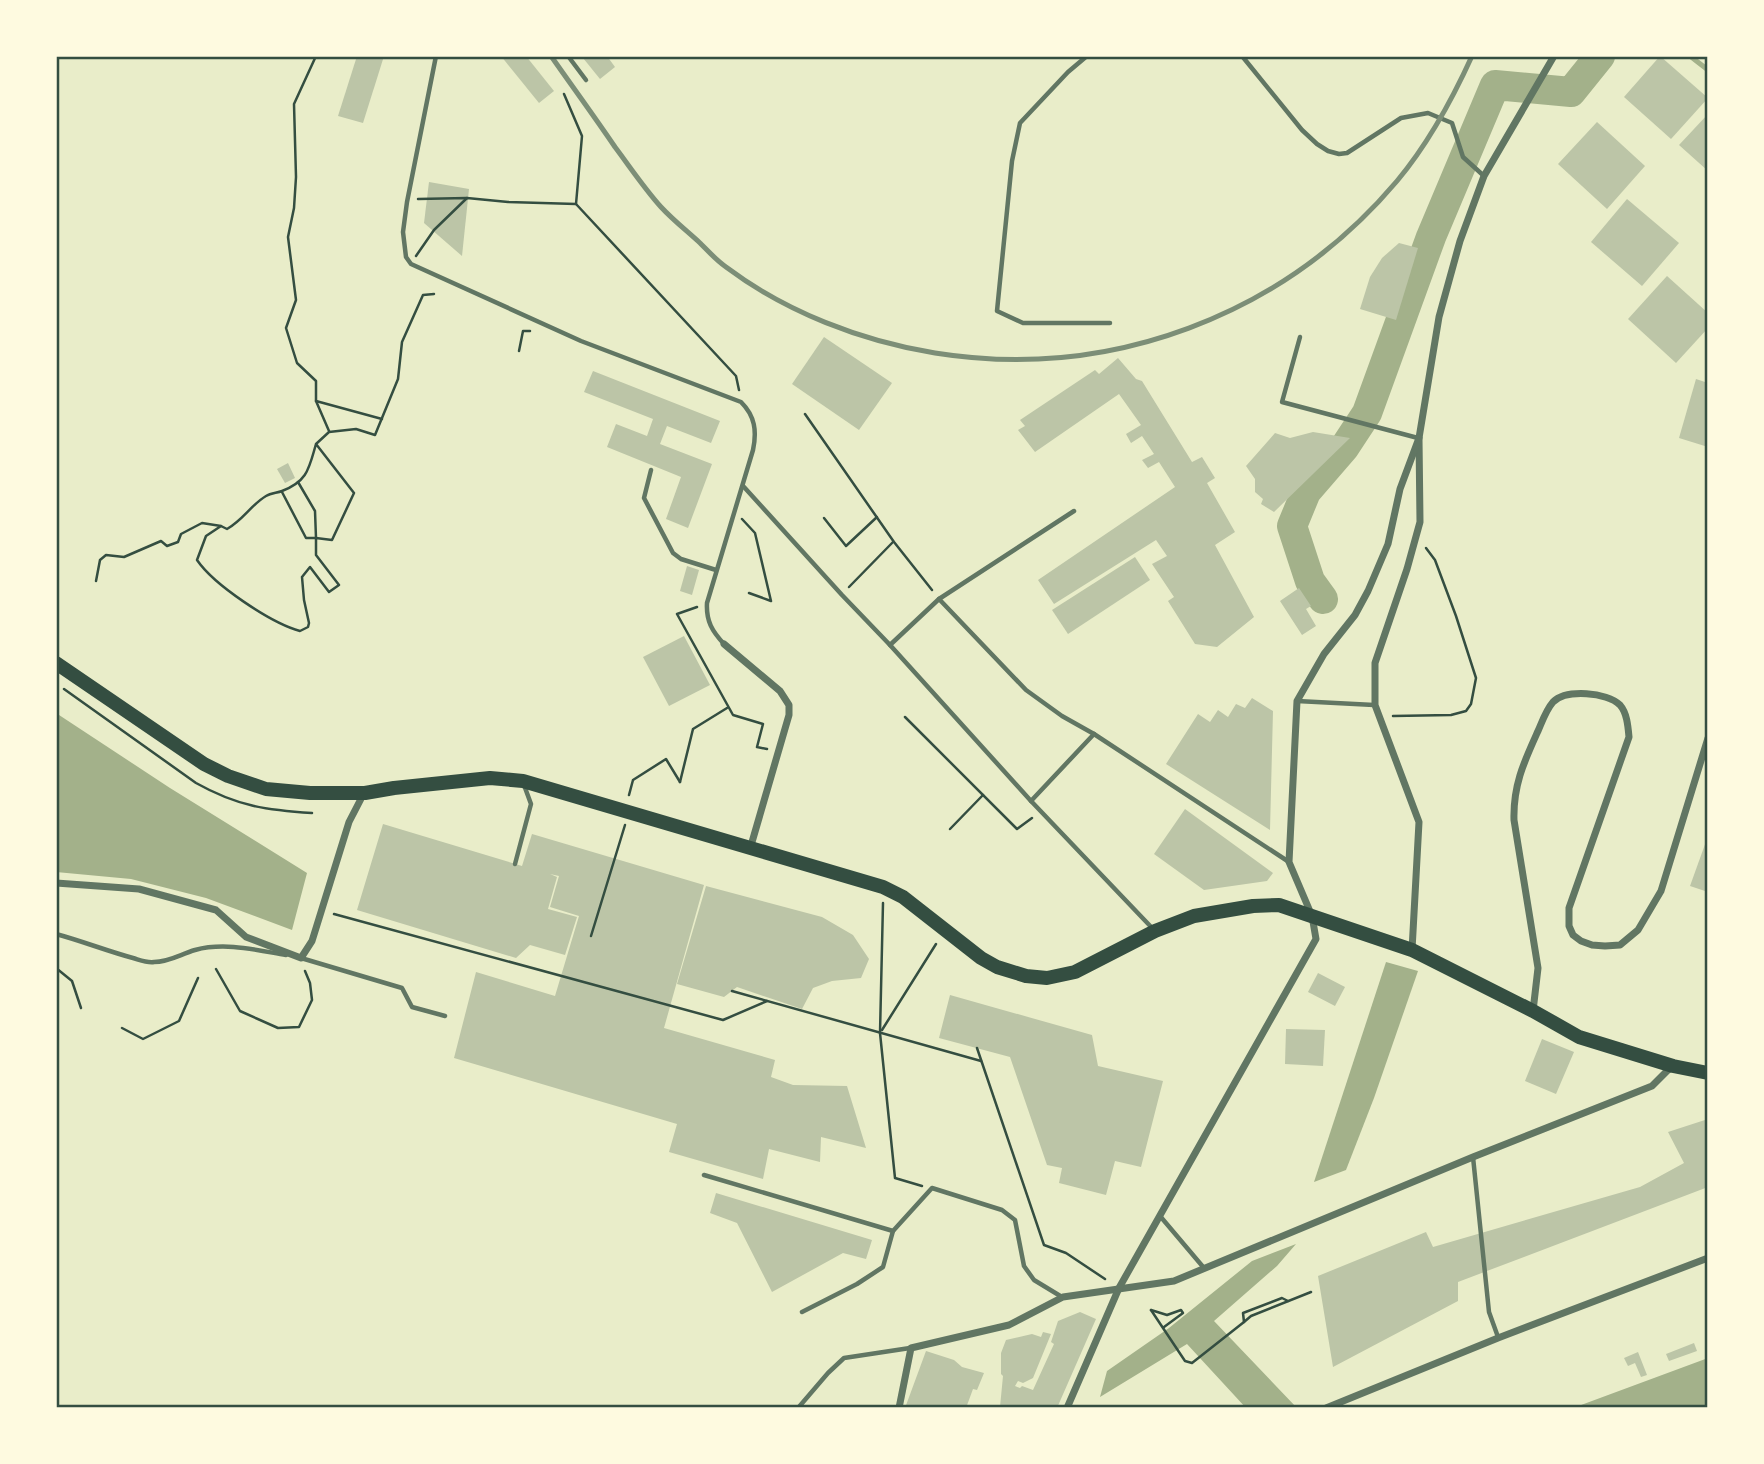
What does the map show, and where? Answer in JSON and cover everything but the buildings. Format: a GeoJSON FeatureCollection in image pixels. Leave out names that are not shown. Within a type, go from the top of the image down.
{"type":"FeatureCollection","features":[{"type":"Feature","properties":{"kind":"main road"},"geometry":{"type":"LineString","coordinates":[[56,663],[204,764],[228,776],[266,789],[310,793],[365,793],[490,778],[523,781],[883,887],[903,897],[981,958],[997,967],[1026,976],[1047,978],[1074,972],[1194,916],[1253,906],[1279,905],[1412,950],[1533,1010],[1579,1037],[1672,1066],[1708,1073]]}},
{"type":"Feature","properties":{"kind":"street"},"geometry":{"type":"LineString","coordinates":[[1412,950],[1419,822],[1375,705],[1375,663],[1420,522],[1419,438],[1440,317],[1460,242],[1485,176],[1554,56]]}},
{"type":"Feature","properties":{"kind":"street"},"geometry":{"type":"LineString","coordinates":[[1068,1408],[1119,1288],[1316,939],[1312,916],[1289,862],[1297,701],[1324,654],[1355,615],[1368,591],[1388,544],[1400,489],[1419,438]]}},
{"type":"Feature","properties":{"kind":"street"},"geometry":{"type":"LineString","coordinates":[[724,644],[785,697],[789,705],[789,715],[750,849]]}},
{"type":"Feature","properties":{"kind":"street"},"geometry":{"type":"LineString","coordinates":[[1533,1010],[1538,968],[1513,803],[1521,769],[1548,710],[1555,700],[1564,696],[1594,694],[1608,697],[1620,706],[1626,718],[1629,737],[1569,908],[1569,926],[1573,935],[1592,945],[1620,945],[1631,937],[1661,891],[1708,738]]}},
{"type":"Feature","properties":{"kind":"street"},"geometry":{"type":"LineString","coordinates":[[56,883],[139,889],[216,910],[246,937],[301,958],[312,941],[349,822],[365,793]]}},
{"type":"Feature","properties":{"kind":"street"},"geometry":{"type":"LineString","coordinates":[[899,1408],[911,1348],[1009,1325],[1063,1297],[1174,1281],[1652,1086],[1672,1066]]}},
{"type":"Feature","properties":{"kind":"street"},"geometry":{"type":"LineString","coordinates":[[1326,1408],[1498,1338],[1708,1258]]}},
{"type":"Feature","properties":{"kind":"lane"},"geometry":{"type":"LineString","coordinates":[[436,56],[403,232],[406,257],[411,264],[581,341],[741,402],[754,420],[756,430],[753,450],[707,603],[709,625],[724,644]]}},
{"type":"Feature","properties":{"kind":"lane"},"geometry":{"type":"LineString","coordinates":[[568,56],[586,80]]}},
{"type":"Feature","properties":{"kind":"lane"},"geometry":{"type":"LineString","coordinates":[[1087,56],[1068,72],[1020,123],[1012,161],[997,311],[1023,323],[1110,323]]}},
{"type":"Feature","properties":{"kind":"lane"},"geometry":{"type":"LineString","coordinates":[[1241,56],[1302,130],[1328,151],[1348,153],[1401,118],[1428,113],[1452,123],[1462,157],[1485,176]]}},
{"type":"Feature","properties":{"kind":"lane"},"geometry":{"type":"LineString","coordinates":[[1300,337],[1282,402],[1419,438]]}},
{"type":"Feature","properties":{"kind":"lane"},"geometry":{"type":"LineString","coordinates":[[652,470],[644,498],[670,547],[681,559],[716,570]]}},
{"type":"Feature","properties":{"kind":"lane"},"geometry":{"type":"LineString","coordinates":[[743,486],[1031,801],[1155,932]]}},
{"type":"Feature","properties":{"kind":"lane"},"geometry":{"type":"LineString","coordinates":[[890,645],[939,599],[1074,511]]}},
{"type":"Feature","properties":{"kind":"lane"},"geometry":{"type":"LineString","coordinates":[[939,599],[1026,690],[1289,862]]}},
{"type":"Feature","properties":{"kind":"lane"},"geometry":{"type":"LineString","coordinates":[[1297,701],[1375,705]]}},
{"type":"Feature","properties":{"kind":"lane"},"geometry":{"type":"LineString","coordinates":[[1031,801],[1094,734]]}},
{"type":"Feature","properties":{"kind":"lane"},"geometry":{"type":"LineString","coordinates":[[515,864],[531,804],[523,781]]}},
{"type":"Feature","properties":{"kind":"lane"},"geometry":{"type":"LineString","coordinates":[[56,934],[151,963],[217,947],[243,948],[301,958],[402,988],[412,1007],[445,1016]]}},
{"type":"Feature","properties":{"kind":"lane"},"geometry":{"type":"LineString","coordinates":[[1473,1157],[1489,1312],[1498,1338]]}},
{"type":"Feature","properties":{"kind":"lane"},"geometry":{"type":"LineString","coordinates":[[704,1175],[893,1231]]}},
{"type":"Feature","properties":{"kind":"lane"},"geometry":{"type":"LineString","coordinates":[[802,1312],[857,1284],[883,1267],[893,1231],[932,1188],[1002,1210],[1015,1220],[1024,1266],[1034,1280],[1063,1297]]}},
{"type":"Feature","properties":{"kind":"lane"},"geometry":{"type":"LineString","coordinates":[[1160,1216],[1204,1268]]}},
{"type":"Feature","properties":{"kind":"lane"},"geometry":{"type":"LineString","coordinates":[[798,1408],[844,1358],[911,1348]]}},
{"type":"Feature","properties":{"kind":"path"},"geometry":{"type":"LineString","coordinates":[[316,56],[294,104],[296,177],[294,208],[288,237],[296,300],[286,328],[297,363],[316,381],[316,401],[329,432]]}},
{"type":"Feature","properties":{"kind":"path"},"geometry":{"type":"LineString","coordinates":[[564,94],[582,136],[576,204]]}},
{"type":"Feature","properties":{"kind":"path"},"geometry":{"type":"LineString","coordinates":[[408,199],[467,198],[576,204],[736,376],[741,402]]}},
{"type":"Feature","properties":{"kind":"path"},"geometry":{"type":"LineString","coordinates":[[411,264],[434,230],[467,198]]}},
{"type":"Feature","properties":{"kind":"path"},"geometry":{"type":"LineString","coordinates":[[96,581],[100,560],[106,555],[124,557],[161,541],[167,545],[178,542],[181,534],[202,523],[227,529],[240,522],[267,495],[282,491],[307,474],[316,444],[329,432],[356,429],[375,435],[398,379],[402,342],[423,295],[434,295]]}},
{"type":"Feature","properties":{"kind":"path"},"geometry":{"type":"LineString","coordinates":[[519,351],[523,331],[537,332]]}},
{"type":"Feature","properties":{"kind":"path"},"geometry":{"type":"LineString","coordinates":[[316,401],[382,419]]}},
{"type":"Feature","properties":{"kind":"path"},"geometry":{"type":"LineString","coordinates":[[805,414],[894,542],[939,599]]}},
{"type":"Feature","properties":{"kind":"path"},"geometry":{"type":"LineString","coordinates":[[282,491],[306,538],[332,540],[354,493],[316,444]]}},
{"type":"Feature","properties":{"kind":"path"},"geometry":{"type":"LineString","coordinates":[[221,526],[206,536],[197,560],[200,564],[228,591],[286,627],[300,631],[308,628],[302,576],[310,567],[329,593],[339,584],[316,555],[315,511],[298,482]]}},
{"type":"Feature","properties":{"kind":"path"},"geometry":{"type":"LineString","coordinates":[[736,511],[755,533],[771,601],[749,593]]}},
{"type":"Feature","properties":{"kind":"path"},"geometry":{"type":"LineString","coordinates":[[824,518],[846,546],[877,517]]}},
{"type":"Feature","properties":{"kind":"path"},"geometry":{"type":"LineString","coordinates":[[1379,716],[1451,715],[1466,710],[1471,704],[1476,678],[1456,616],[1435,560],[1416,536]]}},
{"type":"Feature","properties":{"kind":"path"},"geometry":{"type":"LineString","coordinates":[[842,595],[894,542]]}},
{"type":"Feature","properties":{"kind":"path"},"geometry":{"type":"LineString","coordinates":[[707,603],[677,614],[733,715],[763,724],[757,747],[779,751]]}},
{"type":"Feature","properties":{"kind":"path"},"geometry":{"type":"LineString","coordinates":[[626,806],[633,780],[666,759],[680,782],[693,729],[728,707]]}},
{"type":"Feature","properties":{"kind":"path"},"geometry":{"type":"LineString","coordinates":[[905,717],[1017,830],[1041,811]]}},
{"type":"Feature","properties":{"kind":"path"},"geometry":{"type":"LineString","coordinates":[[950,829],[984,795]]}},
{"type":"Feature","properties":{"kind":"path"},"geometry":{"type":"LineString","coordinates":[[591,936],[625,823]]}},
{"type":"Feature","properties":{"kind":"path"},"geometry":{"type":"LineString","coordinates":[[883,887],[880,1033],[895,1178],[932,1188]]}},
{"type":"Feature","properties":{"kind":"path"},"geometry":{"type":"LineString","coordinates":[[320,910],[723,1020],[766,1001]]}},
{"type":"Feature","properties":{"kind":"path"},"geometry":{"type":"LineString","coordinates":[[880,1033],[945,929]]}},
{"type":"Feature","properties":{"kind":"path"},"geometry":{"type":"LineString","coordinates":[[56,968],[72,981],[81,1008]]}},
{"type":"Feature","properties":{"kind":"path"},"geometry":{"type":"LineString","coordinates":[[216,968],[240,1011],[278,1028],[299,1027],[312,1000],[310,983]]}},
{"type":"Feature","properties":{"kind":"path"},"geometry":{"type":"LineString","coordinates":[[121,1028],[143,1039],[179,1021],[198,978]]}},
{"type":"Feature","properties":{"kind":"path"},"geometry":{"type":"LineString","coordinates":[[732,992],[981,1060]]}},
{"type":"Feature","properties":{"kind":"path"},"geometry":{"type":"LineString","coordinates":[[977,1048],[1044,1245],[1066,1253],[1119,1288]]}},
{"type":"Feature","properties":{"kind":"path"},"geometry":{"type":"LineString","coordinates":[[1164,1327],[1183,1313],[1181,1310],[1167,1315],[1152,1311],[1185,1361],[1192,1363],[1251,1316],[1311,1292]]}},
{"type":"Feature","properties":{"kind":"path"},"geometry":{"type":"LineString","coordinates":[[1244,1322],[1243,1313],[1282,1298],[1288,1301]]}},
{"type":"Feature","properties":{"kind":"shaded area"},"geometry":{"type":"Polygon","coordinates":[[[56,713],[307,873],[292,930],[206,898],[131,879],[56,872],[56,713]]]}},
{"type":"Feature","properties":{"kind":"shaded area"},"geometry":{"type":"Polygon","coordinates":[[[1386,962],[1418,971],[1346,1170],[1314,1182],[1386,962]]]}},
{"type":"Feature","properties":{"kind":"shaded area"},"geometry":{"type":"Polygon","coordinates":[[[1296,1244],[1277,1266],[1214,1321],[1297,1408],[1246,1408],[1187,1344],[1100,1397],[1107,1371],[1169,1328],[1252,1261],[1296,1244]]]}},
{"type":"Feature","properties":{"kind":"shaded area"},"geometry":{"type":"Polygon","coordinates":[[[1708,1358],[1708,1408],[1573,1408],[1708,1358]]]}},
{"type":"Feature","properties":{"kind":"waterway"},"geometry":{"type":"LineString","coordinates":[[1323,599],[1310,581],[1292,526],[1306,492],[1344,448],[1367,413],[1431,237],[1495,85],[1571,92],[1600,56]]}},
{"type":"Feature","properties":{"kind":"waterway"},"geometry":{"type":"LineString","coordinates":[[1690,56],[1708,70]]}},
{"type":"Feature","properties":{"kind":"railway"},"geometry":{"type":"LineString","coordinates":[[551,56],[661,207],[719,261],[749,283],[799,311],[880,341],[935,353],[1000,359],[1065,357],[1128,346],[1189,328],[1247,302],[1301,269],[1352,228],[1397,181],[1439,121],[1472,56]]}}]}
